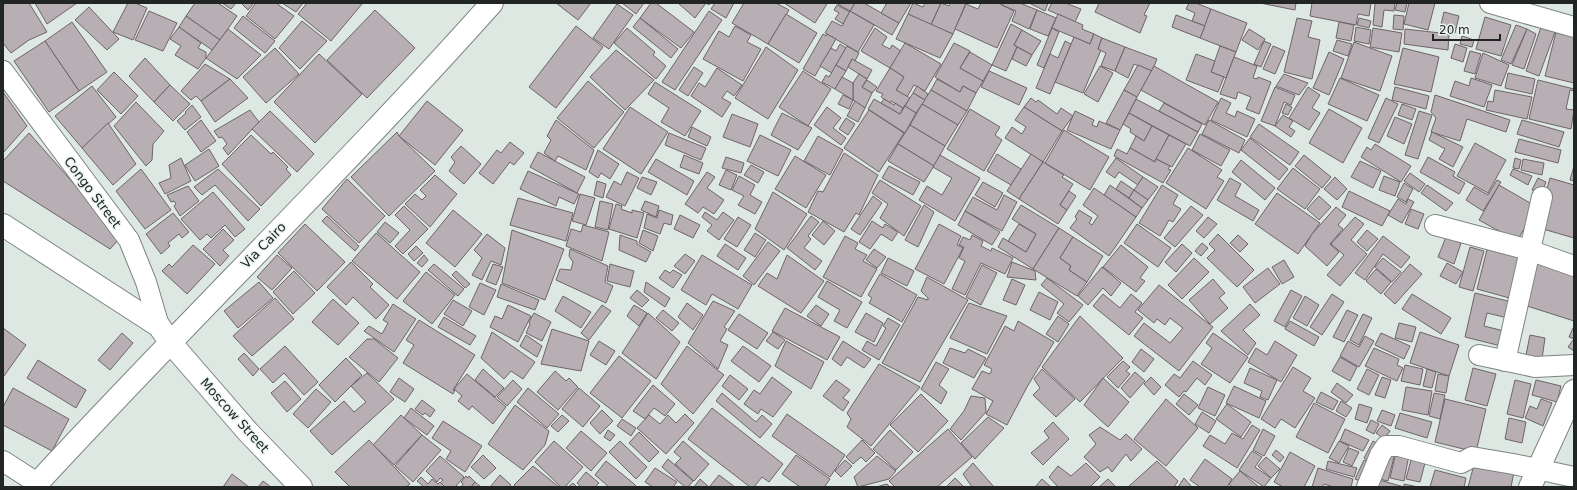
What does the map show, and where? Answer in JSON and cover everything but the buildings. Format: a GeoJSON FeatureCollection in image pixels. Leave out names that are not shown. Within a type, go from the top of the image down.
{"type":"FeatureCollection","features":[{"type":"Feature","properties":{"kind":"street","name":"Via Cairo"},"geometry":{"type":"LineString","coordinates":[[35,485],[164,334],[417,87],[492,3]]}},
{"type":"Feature","properties":{"kind":"street"},"geometry":{"type":"LineString","coordinates":[[1490,3],[1549,11],[1574,27]]}},
{"type":"Feature","properties":{"kind":"street","name":"Congo Street"},"geometry":{"type":"LineString","coordinates":[[3,71],[129,240],[146,282],[164,334]]}},
{"type":"Feature","properties":{"kind":"street"},"geometry":{"type":"LineString","coordinates":[[1505,361],[1542,197]]}},
{"type":"Feature","properties":{"kind":"street"},"geometry":{"type":"LineString","coordinates":[[3,225],[164,334]]}},
{"type":"Feature","properties":{"kind":"street"},"geometry":{"type":"LineString","coordinates":[[1435,225],[1529,250],[1574,266]]}},
{"type":"Feature","properties":{"kind":"street","name":"Moscow Street"},"geometry":{"type":"LineString","coordinates":[[164,334],[248,432],[301,487]]}},
{"type":"Feature","properties":{"kind":"street"},"geometry":{"type":"LineString","coordinates":[[1479,355],[1535,367],[1574,365]]}},
{"type":"Feature","properties":{"kind":"street"},"geometry":{"type":"LineString","coordinates":[[1534,478],[1574,391]]}},
{"type":"Feature","properties":{"kind":"street"},"geometry":{"type":"LineString","coordinates":[[1367,487],[1380,455],[1386,446],[1398,446],[1460,462],[1472,457],[1534,478],[1574,477]]}},
{"type":"Feature","properties":{"kind":"street"},"geometry":{"type":"LineString","coordinates":[[3,461],[35,485]]}}]}
